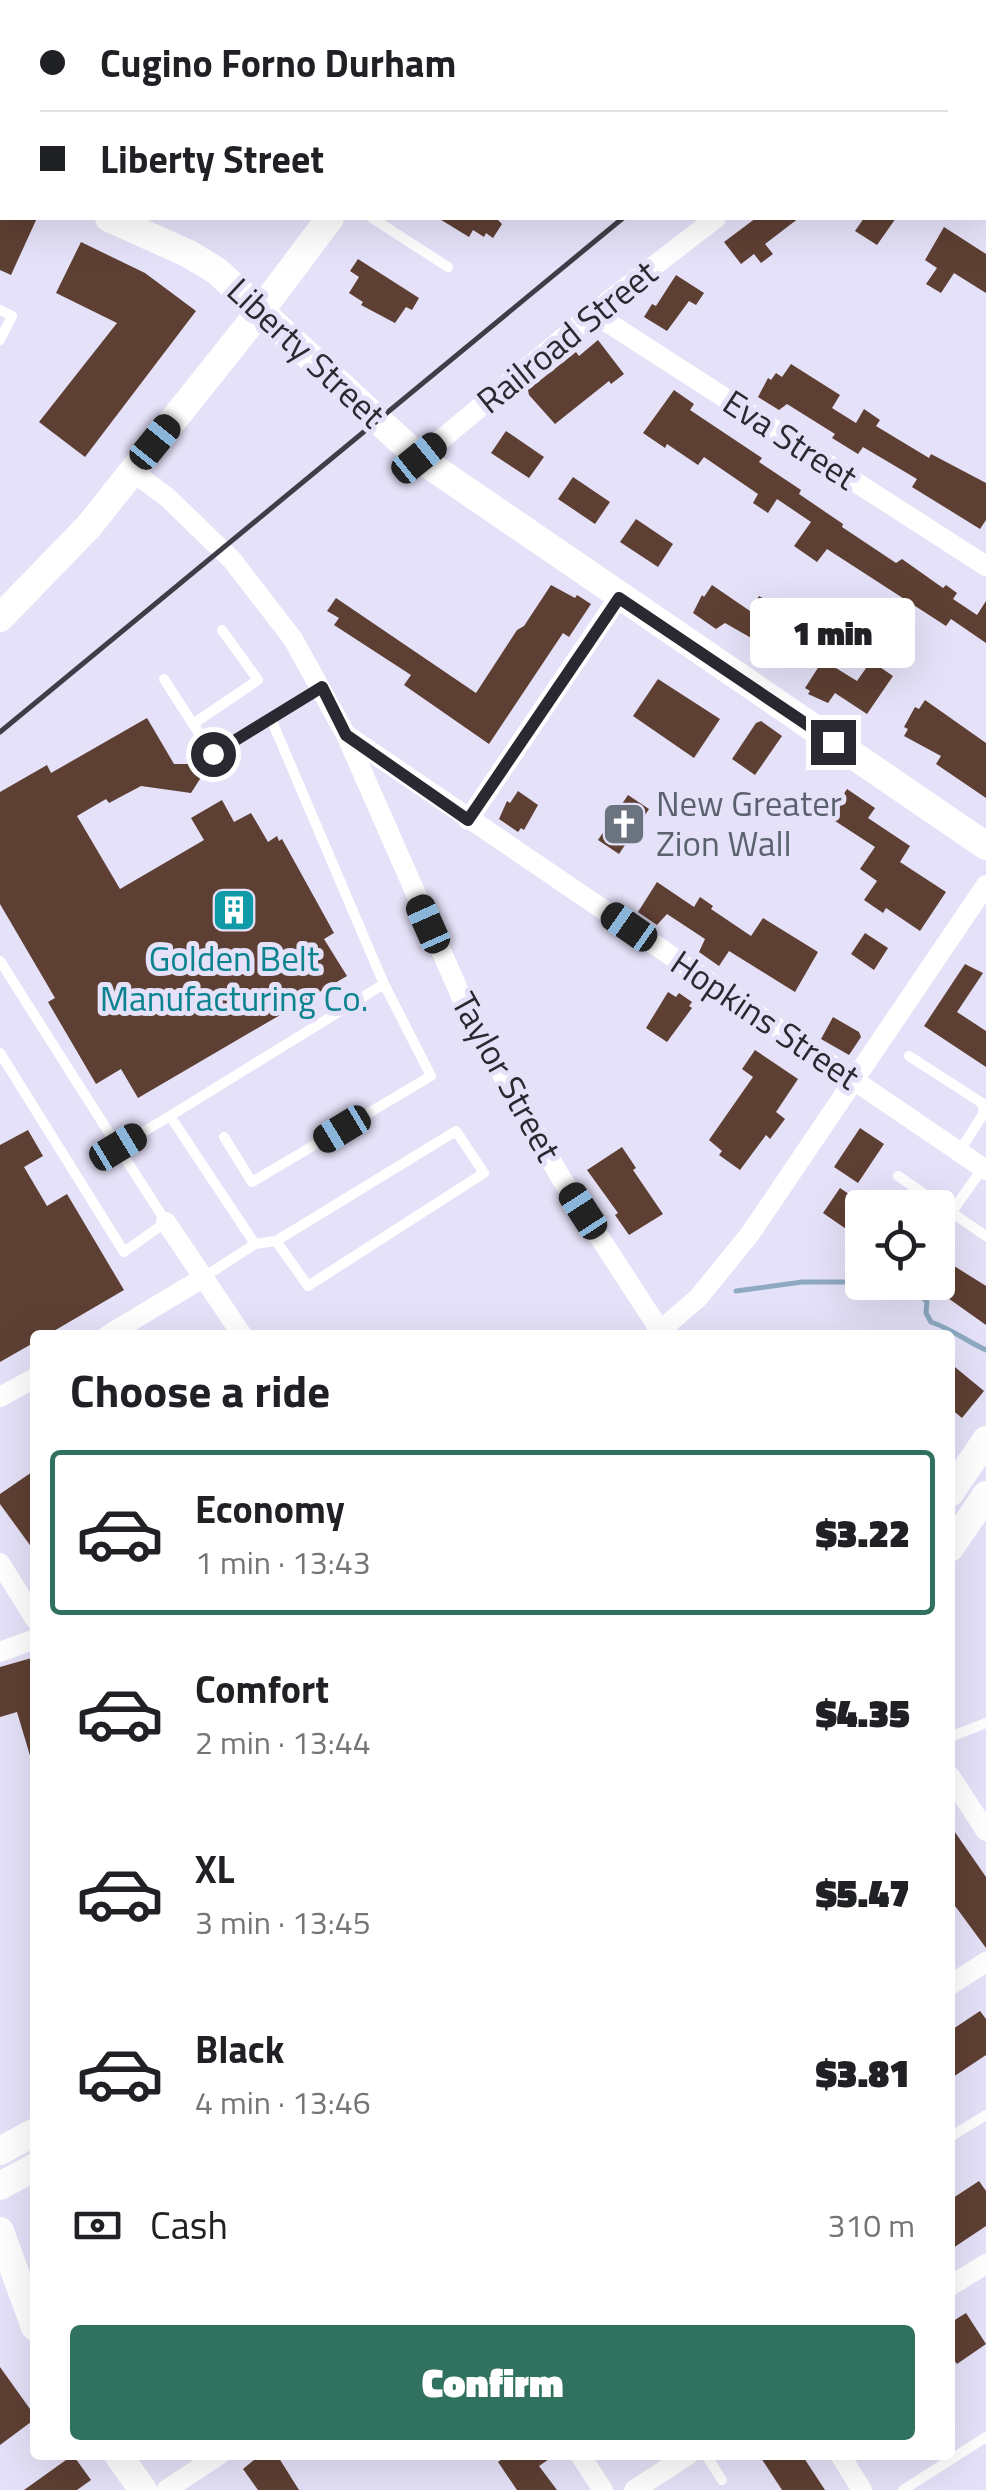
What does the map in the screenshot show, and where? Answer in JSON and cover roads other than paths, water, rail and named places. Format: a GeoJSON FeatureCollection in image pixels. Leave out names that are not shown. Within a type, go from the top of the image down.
{"type":"FeatureCollection","features":[{"type":"Feature","properties":{"kind":"street","name":"Liberty Street"},"geometry":{"type":"LineString","coordinates":[[119,220],[217,271],[419,458],[986,846]]}},
{"type":"Feature","properties":{"kind":"street"},"geometry":{"type":"LineString","coordinates":[[0,618],[89,526],[262,310],[329,220]]}},
{"type":"Feature","properties":{"kind":"street","name":"Railroad Street"},"geometry":{"type":"LineString","coordinates":[[419,458],[713,220]]}},
{"type":"Feature","properties":{"kind":"street","name":"Eva Street"},"geometry":{"type":"LineString","coordinates":[[593,314],[986,566]]}},
{"type":"Feature","properties":{"kind":"street","name":"Taylor Street"},"geometry":{"type":"LineString","coordinates":[[132,471],[168,498],[232,560],[293,639],[346,735],[472,1021],[561,1178],[656,1330]]}},
{"type":"Feature","properties":{"kind":"street"},"geometry":{"type":"LineString","coordinates":[[468,820],[619,598]]}},
{"type":"Feature","properties":{"kind":"street","name":"Hopkins Street"},"geometry":{"type":"LineString","coordinates":[[346,735],[984,1169]]}},
{"type":"Feature","properties":{"kind":"street"},"geometry":{"type":"LineString","coordinates":[[663,1330],[710,1285],[750,1234],[986,885]]}},
{"type":"Feature","properties":{"kind":"street"},"geometry":{"type":"LineString","coordinates":[[166,1222],[239,1330]]}},
{"type":"Feature","properties":{"kind":"street"},"geometry":{"type":"LineString","coordinates":[[116,1330],[203,1278]]}},
{"type":"Feature","properties":{"kind":"street"},"geometry":{"type":"LineString","coordinates":[[0,1397],[30,1381]]}},
{"type":"Feature","properties":{"kind":"street"},"geometry":{"type":"LineString","coordinates":[[955,1486],[986,1440]]}},
{"type":"Feature","properties":{"kind":"street"},"geometry":{"type":"LineString","coordinates":[[955,1541],[986,1496]]}},
{"type":"Feature","properties":{"kind":"street"},"geometry":{"type":"LineString","coordinates":[[0,1563],[30,1610]]}},
{"type":"Feature","properties":{"kind":"street"},"geometry":{"type":"LineString","coordinates":[[0,1652],[30,1641]]}},
{"type":"Feature","properties":{"kind":"street"},"geometry":{"type":"LineString","coordinates":[[955,1781],[979,1805],[986,1831]]}},
{"type":"Feature","properties":{"kind":"street"},"geometry":{"type":"LineString","coordinates":[[955,1982],[986,1962]]}},
{"type":"Feature","properties":{"kind":"street"},"geometry":{"type":"LineString","coordinates":[[0,2151],[30,2135]]}},
{"type":"Feature","properties":{"kind":"street"},"geometry":{"type":"LineString","coordinates":[[0,2186],[30,2170]]}},
{"type":"Feature","properties":{"kind":"street"},"geometry":{"type":"LineString","coordinates":[[0,2231],[30,2309]]}},
{"type":"Feature","properties":{"kind":"street"},"geometry":{"type":"LineString","coordinates":[[955,2284],[983,2272]]}},
{"type":"Feature","properties":{"kind":"street"},"geometry":{"type":"LineString","coordinates":[[121,2460],[142,2490]]}},
{"type":"Feature","properties":{"kind":"street"},"geometry":{"type":"LineString","coordinates":[[166,2490],[211,2460]]}},
{"type":"Feature","properties":{"kind":"street"},"geometry":{"type":"LineString","coordinates":[[583,2460],[602,2490]]}},
{"type":"Feature","properties":{"kind":"street"},"geometry":{"type":"LineString","coordinates":[[634,2490],[680,2460]]}},
{"type":"Feature","properties":{"kind":"street"},"geometry":{"type":"LineString","coordinates":[[843,2460],[862,2490]]}},
{"type":"Feature","properties":{"kind":"lane"},"geometry":{"type":"LineString","coordinates":[[375,220],[448,267]]}},
{"type":"Feature","properties":{"kind":"lane"},"geometry":{"type":"LineString","coordinates":[[0,310],[12,316],[0,340]]}},
{"type":"Feature","properties":{"kind":"lane"},"geometry":{"type":"LineString","coordinates":[[193,724],[258,680],[222,630]]}},
{"type":"Feature","properties":{"kind":"lane"},"geometry":{"type":"LineString","coordinates":[[164,679],[213,754],[322,687]]}},
{"type":"Feature","properties":{"kind":"lane"},"geometry":{"type":"LineString","coordinates":[[224,1138],[252,1182],[432,1076],[384,984],[271,719]]}},
{"type":"Feature","properties":{"kind":"lane"},"geometry":{"type":"LineString","coordinates":[[0,961],[166,1222],[124,1252],[0,1053]]}},
{"type":"Feature","properties":{"kind":"lane"},"geometry":{"type":"LineString","coordinates":[[118,1147],[384,984]]}},
{"type":"Feature","properties":{"kind":"lane"},"geometry":{"type":"LineString","coordinates":[[909,1056],[982,1103],[984,1113],[959,1152]]}},
{"type":"Feature","properties":{"kind":"lane"},"geometry":{"type":"LineString","coordinates":[[170,1116],[255,1244]]}},
{"type":"Feature","properties":{"kind":"lane"},"geometry":{"type":"LineString","coordinates":[[203,1278],[255,1244],[276,1241],[456,1131],[484,1173],[308,1286],[276,1241]]}},
{"type":"Feature","properties":{"kind":"lane"},"geometry":{"type":"LineString","coordinates":[[955,1208],[984,1169]]}},
{"type":"Feature","properties":{"kind":"lane"},"geometry":{"type":"LineString","coordinates":[[898,1176],[918,1190]]}},
{"type":"Feature","properties":{"kind":"lane"},"geometry":{"type":"LineString","coordinates":[[955,1216],[986,1236]]}},
{"type":"Feature","properties":{"kind":"lane"},"geometry":{"type":"LineString","coordinates":[[955,1735],[986,1723]]}},
{"type":"Feature","properties":{"kind":"lane"},"geometry":{"type":"LineString","coordinates":[[955,2134],[986,2115]]}},
{"type":"Feature","properties":{"kind":"lane"},"geometry":{"type":"LineString","coordinates":[[955,2457],[986,2437]]}},
{"type":"Feature","properties":{"kind":"lane"},"geometry":{"type":"LineString","coordinates":[[709,2460],[722,2480]]}},
{"type":"Feature","properties":{"kind":"lane"},"geometry":{"type":"LineString","coordinates":[[903,2490],[950,2460]]}},
{"type":"Feature","properties":{"kind":"waterway"},"geometry":{"type":"LineString","coordinates":[[736,1291],[802,1282],[845,1282]]}},
{"type":"Feature","properties":{"kind":"waterway"},"geometry":{"type":"LineString","coordinates":[[925,1300],[931,1322],[950,1330]]}},
{"type":"Feature","properties":{"kind":"waterway"},"geometry":{"type":"LineString","coordinates":[[955,1333],[986,1350]]}},
{"type":"Feature","properties":{"kind":"railway"},"geometry":{"type":"LineString","coordinates":[[0,732],[621,220]]}},
{"type":"Feature","properties":{"kind":"place","name":"New Greater Zion Wall"},"geometry":{"type":"Point","coordinates":[624,824]}},
{"type":"Feature","properties":{"kind":"place","name":"Golden Belt Manufacturing Co."},"geometry":{"type":"Point","coordinates":[234,910]}}]}
